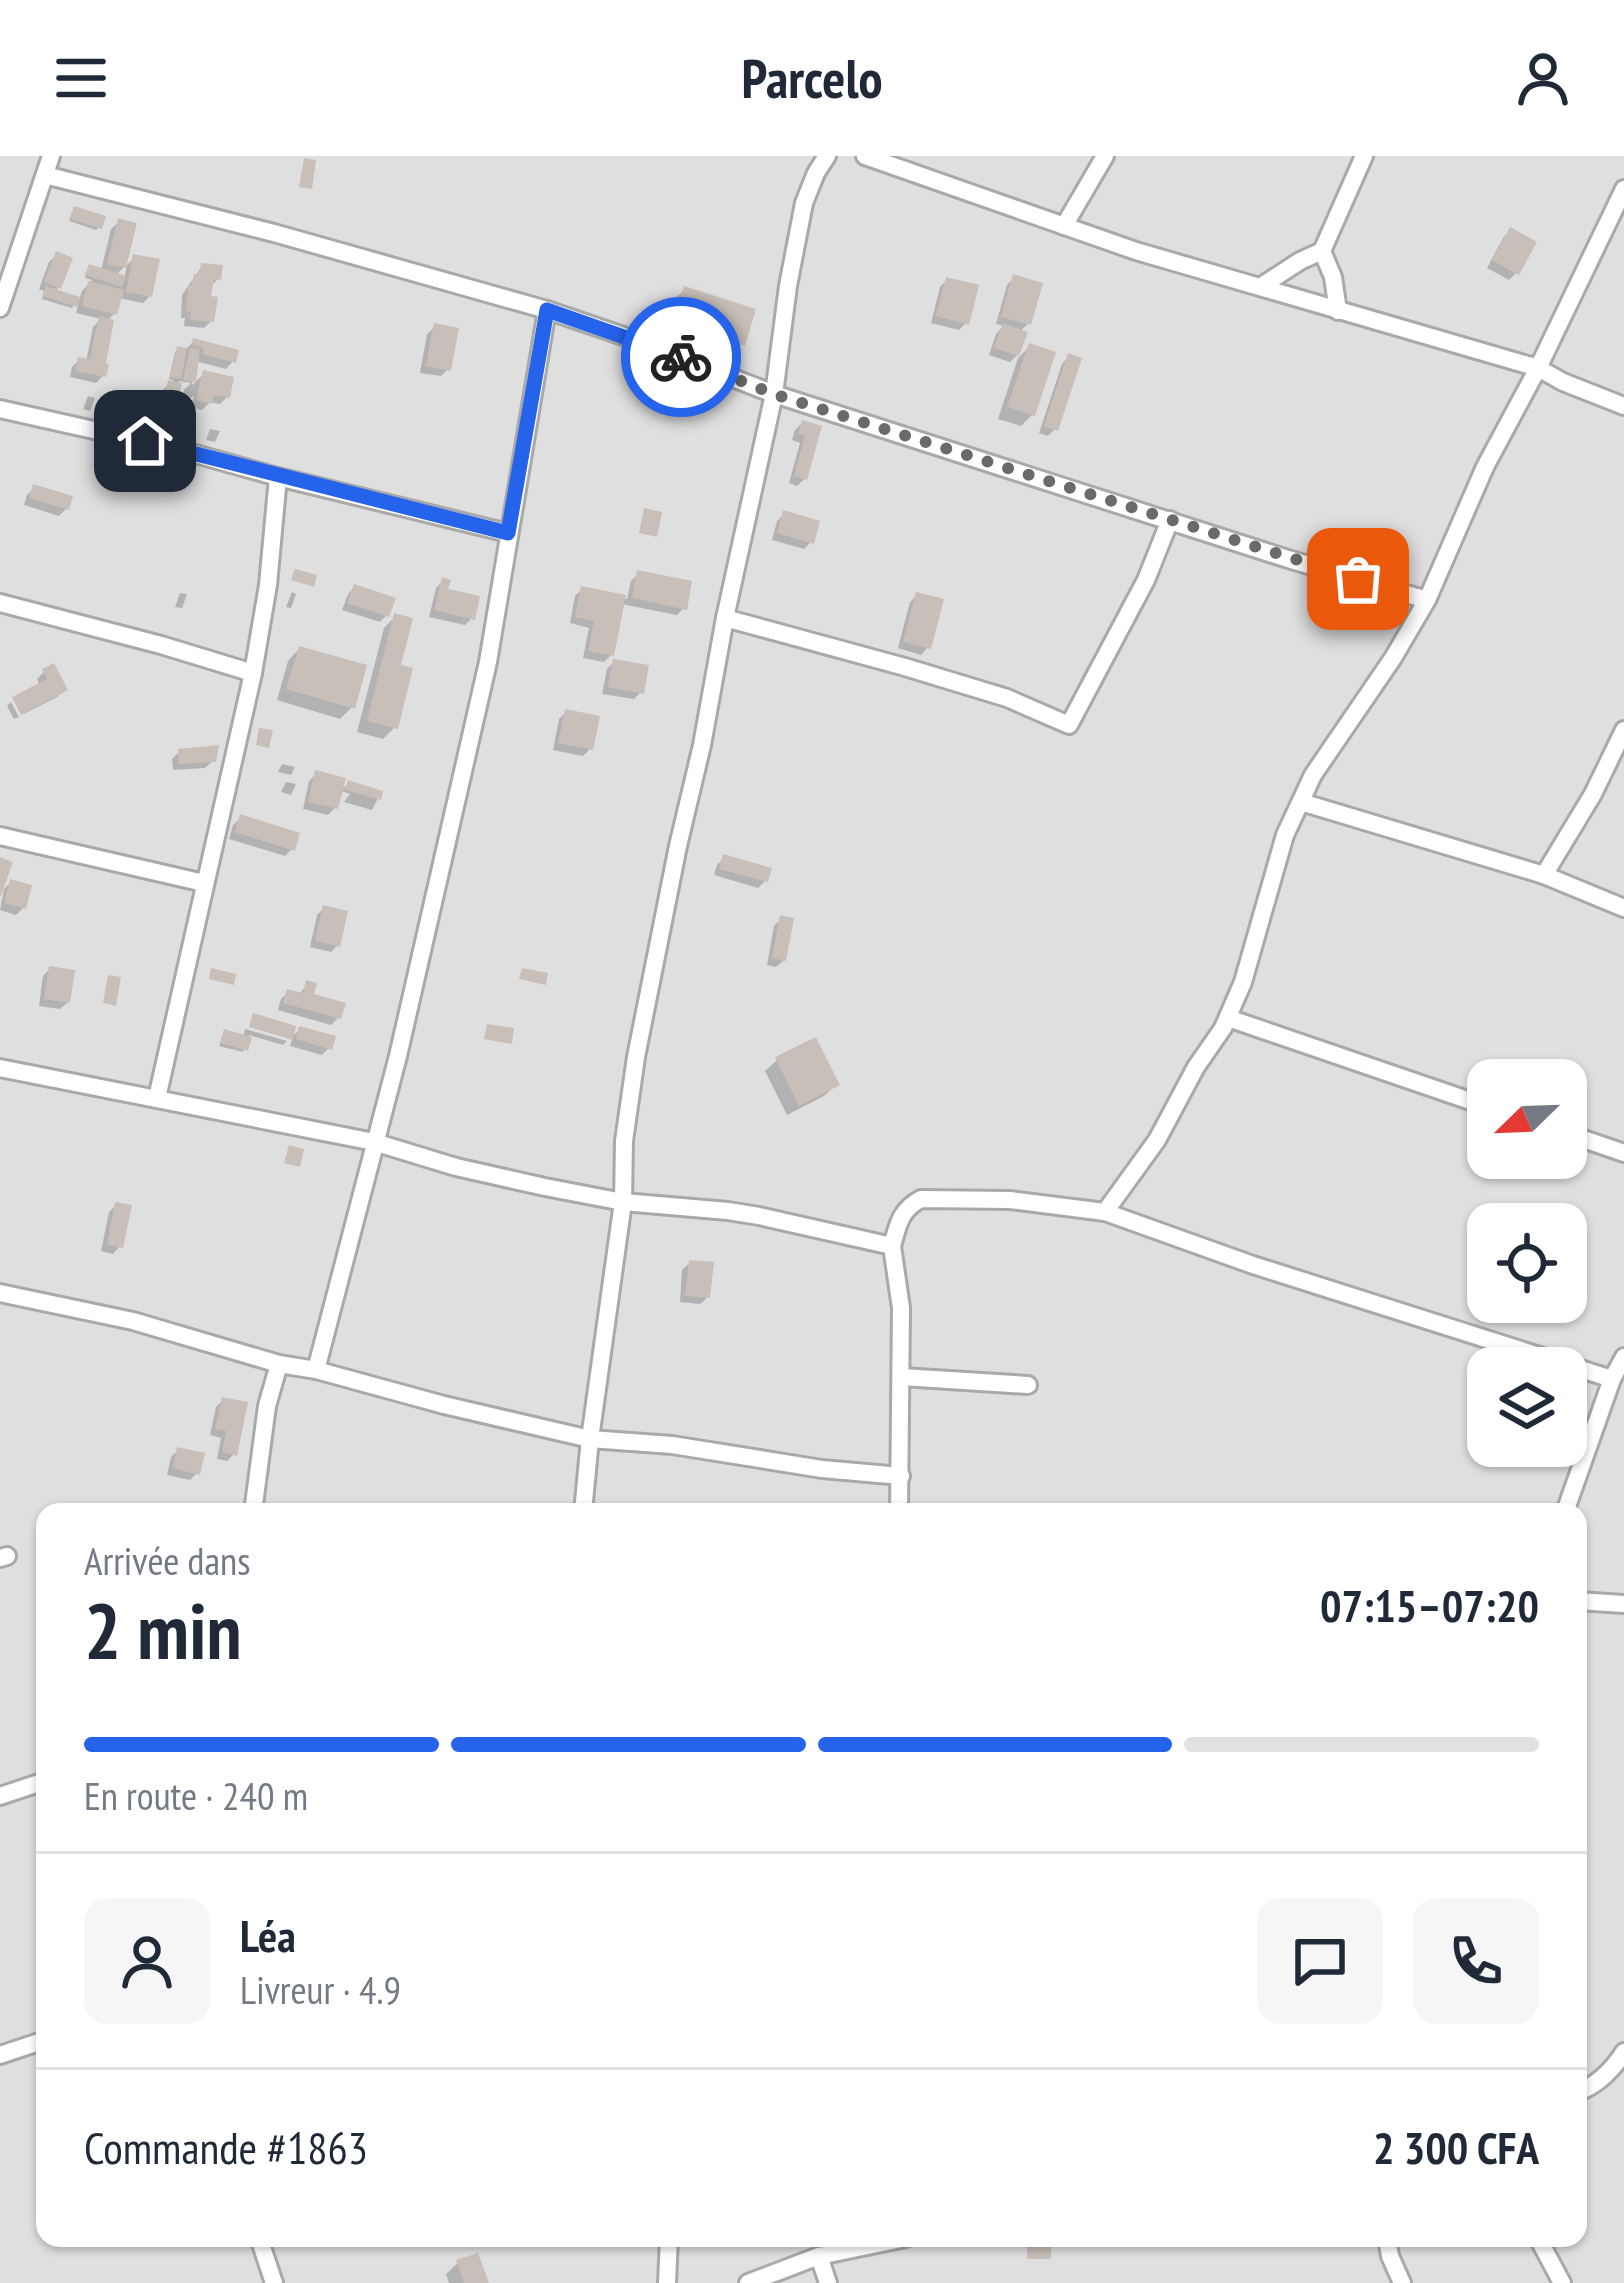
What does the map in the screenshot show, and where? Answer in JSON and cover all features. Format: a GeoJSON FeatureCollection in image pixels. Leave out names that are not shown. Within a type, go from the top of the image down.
{"type":"FeatureCollection","features":[{"type":"Feature","properties":{"kind":"street"},"geometry":{"type":"LineString","coordinates":[[0,308],[51,156]]}},
{"type":"Feature","properties":{"kind":"street"},"geometry":{"type":"LineString","coordinates":[[585,1503],[636,1058],[774,394],[804,203],[827,156]]}},
{"type":"Feature","properties":{"kind":"street"},"geometry":{"type":"LineString","coordinates":[[865,156],[1208,273],[1538,368],[1624,406]]}},
{"type":"Feature","properties":{"kind":"street"},"geometry":{"type":"LineString","coordinates":[[1064,226],[1105,156]]}},
{"type":"Feature","properties":{"kind":"street"},"geometry":{"type":"LineString","coordinates":[[1260,286],[1322,251],[1364,156]]}},
{"type":"Feature","properties":{"kind":"street"},"geometry":{"type":"LineString","coordinates":[[45,175],[547,310],[774,394],[1427,600]]}},
{"type":"Feature","properties":{"kind":"street"},"geometry":{"type":"LineString","coordinates":[[1105,1212],[1157,1140],[1228,1018],[1243,982],[1285,835],[1300,802],[1325,755],[1427,600],[1485,467],[1624,189]]}},
{"type":"Feature","properties":{"kind":"street"},"geometry":{"type":"LineString","coordinates":[[1322,251],[1333,277],[1338,310]]}},
{"type":"Feature","properties":{"kind":"street"},"geometry":{"type":"LineString","coordinates":[[316,1370],[398,1056],[488,662],[547,310]]}},
{"type":"Feature","properties":{"kind":"street"},"geometry":{"type":"LineString","coordinates":[[0,409],[508,533]]}},
{"type":"Feature","properties":{"kind":"street"},"geometry":{"type":"LineString","coordinates":[[157,1098],[253,673],[268,585],[278,477]]}},
{"type":"Feature","properties":{"kind":"street"},"geometry":{"type":"LineString","coordinates":[[724,618],[1007,698],[1069,724],[1147,580],[1170,520]]}},
{"type":"Feature","properties":{"kind":"street"},"geometry":{"type":"LineString","coordinates":[[0,603],[253,673]]}},
{"type":"Feature","properties":{"kind":"street"},"geometry":{"type":"LineString","coordinates":[[1544,875],[1624,730]]}},
{"type":"Feature","properties":{"kind":"street"},"geometry":{"type":"LineString","coordinates":[[1300,802],[1544,875],[1624,908]]}},
{"type":"Feature","properties":{"kind":"street"},"geometry":{"type":"LineString","coordinates":[[0,836],[204,883]]}},
{"type":"Feature","properties":{"kind":"street"},"geometry":{"type":"LineString","coordinates":[[1228,1018],[1467,1099]]}},
{"type":"Feature","properties":{"kind":"street"},"geometry":{"type":"LineString","coordinates":[[0,1068],[374,1142],[456,1167],[623,1202],[743,1213],[892,1246]]}},
{"type":"Feature","properties":{"kind":"street"},"geometry":{"type":"LineString","coordinates":[[1587,1140],[1624,1153]]}},
{"type":"Feature","properties":{"kind":"street"},"geometry":{"type":"LineString","coordinates":[[900,1503],[901,1308],[892,1246],[901,1215],[921,1199],[1010,1200],[1105,1212],[1253,1265],[1612,1379]]}},
{"type":"Feature","properties":{"kind":"street"},"geometry":{"type":"LineString","coordinates":[[0,1292],[134,1321],[279,1364],[590,1439],[672,1445],[901,1476]]}},
{"type":"Feature","properties":{"kind":"street"},"geometry":{"type":"LineString","coordinates":[[1568,1503],[1624,1357]]}},
{"type":"Feature","properties":{"kind":"street"},"geometry":{"type":"LineString","coordinates":[[254,1503],[267,1406],[279,1364]]}},
{"type":"Feature","properties":{"kind":"street"},"geometry":{"type":"LineString","coordinates":[[902,1377],[1028,1385]]}},
{"type":"Feature","properties":{"kind":"street"},"geometry":{"type":"LineString","coordinates":[[1587,1602],[1624,1604]]}},
{"type":"Feature","properties":{"kind":"street"},"geometry":{"type":"LineString","coordinates":[[0,1796],[36,1784]]}},
{"type":"Feature","properties":{"kind":"street"},"geometry":{"type":"LineString","coordinates":[[0,2055],[36,2043]]}},
{"type":"Feature","properties":{"kind":"street"},"geometry":{"type":"LineString","coordinates":[[1587,2088],[1615,2066],[1624,2052]]}},
{"type":"Feature","properties":{"kind":"street"},"geometry":{"type":"LineString","coordinates":[[263,2247],[274,2283]]}},
{"type":"Feature","properties":{"kind":"street"},"geometry":{"type":"LineString","coordinates":[[668,2283],[669,2247]]}},
{"type":"Feature","properties":{"kind":"street"},"geometry":{"type":"LineString","coordinates":[[748,2283],[852,2247]]}},
{"type":"Feature","properties":{"kind":"street"},"geometry":{"type":"LineString","coordinates":[[1388,2247],[1402,2283]]}},
{"type":"Feature","properties":{"kind":"street"},"geometry":{"type":"LineString","coordinates":[[1543,2247],[1562,2283]]}},
{"type":"Feature","properties":{"kind":"street"},"geometry":{"type":"LineString","coordinates":[[819,2256],[828,2283]]}},
{"type":"Feature","properties":{"kind":"shaded area"},"geometry":{"type":"Polygon","coordinates":[[[0,156],[1624,156],[1624,2283],[0,2283],[0,156]]]}},
{"type":"Feature","properties":{"kind":"building"},"geometry":{"type":"Polygon","coordinates":[[[304,158],[316,160],[312,189],[299,187],[304,158]]]}},
{"type":"Feature","properties":{"kind":"building"},"geometry":{"type":"Polygon","coordinates":[[[74,206],[106,216],[102,229],[70,219],[74,206]]]}},
{"type":"Feature","properties":{"kind":"building"},"geometry":{"type":"Polygon","coordinates":[[[118,218],[137,223],[126,268],[107,264],[118,218]]]}},
{"type":"Feature","properties":{"kind":"building"},"geometry":{"type":"Polygon","coordinates":[[[1510,227],[1537,242],[1519,275],[1492,260],[1510,227]]]}},
{"type":"Feature","properties":{"kind":"building"},"geometry":{"type":"Polygon","coordinates":[[[56,251],[73,258],[61,289],[44,282],[56,251]]]}},
{"type":"Feature","properties":{"kind":"building"},"geometry":{"type":"Polygon","coordinates":[[[133,254],[160,259],[152,297],[126,292],[133,254]]]}},
{"type":"Feature","properties":{"kind":"building"},"geometry":{"type":"Polygon","coordinates":[[[201,263],[223,265],[211,296],[218,297],[214,322],[190,320],[191,312],[186,311],[188,285],[201,263]]]}},
{"type":"Feature","properties":{"kind":"building"},"geometry":{"type":"Polygon","coordinates":[[[89,264],[126,276],[122,287],[85,275],[89,264]]]}},
{"type":"Feature","properties":{"kind":"building"},"geometry":{"type":"Polygon","coordinates":[[[1013,274],[1043,283],[1031,325],[1001,317],[1013,274]]]}},
{"type":"Feature","properties":{"kind":"building"},"geometry":{"type":"Polygon","coordinates":[[[946,277],[979,285],[969,325],[936,316],[946,277]]]}},
{"type":"Feature","properties":{"kind":"building"},"geometry":{"type":"Polygon","coordinates":[[[88,281],[124,290],[117,315],[82,306],[88,281]]]}},
{"type":"Feature","properties":{"kind":"building"},"geometry":{"type":"Polygon","coordinates":[[[46,286],[80,297],[77,307],[43,296],[46,286]]]}},
{"type":"Feature","properties":{"kind":"building"},"geometry":{"type":"Polygon","coordinates":[[[684,286],[756,309],[745,346],[672,322],[684,286]]]}},
{"type":"Feature","properties":{"kind":"building"},"geometry":{"type":"Polygon","coordinates":[[[99,316],[114,320],[106,377],[75,371],[78,357],[90,359],[99,316]]]}},
{"type":"Feature","properties":{"kind":"building"},"geometry":{"type":"Polygon","coordinates":[[[434,323],[459,328],[451,371],[426,366],[434,323]]]}},
{"type":"Feature","properties":{"kind":"building"},"geometry":{"type":"Polygon","coordinates":[[[1003,323],[1028,332],[1019,356],[994,348],[1003,323]]]}},
{"type":"Feature","properties":{"kind":"building"},"geometry":{"type":"Polygon","coordinates":[[[193,338],[239,350],[236,363],[202,354],[204,348],[191,345],[193,338]]]}},
{"type":"Feature","properties":{"kind":"building"},"geometry":{"type":"Polygon","coordinates":[[[1029,343],[1056,352],[1035,416],[1007,407],[1029,343]]]}},
{"type":"Feature","properties":{"kind":"building"},"geometry":{"type":"Polygon","coordinates":[[[177,346],[187,348],[181,379],[170,377],[177,346]]]}},
{"type":"Feature","properties":{"kind":"building"},"geometry":{"type":"Polygon","coordinates":[[[190,348],[200,349],[196,382],[183,380],[190,348]]]}},
{"type":"Feature","properties":{"kind":"building"},"geometry":{"type":"Polygon","coordinates":[[[1068,353],[1082,358],[1058,431],[1044,426],[1068,353]]]}},
{"type":"Feature","properties":{"kind":"building"},"geometry":{"type":"Polygon","coordinates":[[[203,370],[234,377],[230,398],[214,395],[212,404],[196,400],[203,370]]]}},
{"type":"Feature","properties":{"kind":"building"},"geometry":{"type":"Polygon","coordinates":[[[168,380],[182,383],[173,429],[159,426],[168,380]]]}},
{"type":"Feature","properties":{"kind":"building"},"geometry":{"type":"Polygon","coordinates":[[[802,420],[822,426],[807,480],[794,476],[805,436],[798,433],[802,420]]]}},
{"type":"Feature","properties":{"kind":"building"},"geometry":{"type":"Polygon","coordinates":[[[33,484],[73,496],[69,510],[29,498],[33,484]]]}},
{"type":"Feature","properties":{"kind":"building"},"geometry":{"type":"Polygon","coordinates":[[[644,508],[662,512],[657,537],[639,533],[644,508]]]}},
{"type":"Feature","properties":{"kind":"building"},"geometry":{"type":"Polygon","coordinates":[[[783,510],[820,521],[814,544],[777,533],[783,510]]]}},
{"type":"Feature","properties":{"kind":"building"},"geometry":{"type":"Polygon","coordinates":[[[295,569],[317,575],[314,587],[291,580],[295,569]]]}},
{"type":"Feature","properties":{"kind":"building"},"geometry":{"type":"Polygon","coordinates":[[[637,570],[692,581],[687,610],[632,598],[637,570]]]}},
{"type":"Feature","properties":{"kind":"building"},"geometry":{"type":"Polygon","coordinates":[[[442,577],[451,580],[448,589],[480,596],[475,620],[434,610],[442,577]]]}},
{"type":"Feature","properties":{"kind":"building"},"geometry":{"type":"Polygon","coordinates":[[[354,584],[396,598],[389,617],[347,603],[354,584]]]}},
{"type":"Feature","properties":{"kind":"building"},"geometry":{"type":"Polygon","coordinates":[[[581,586],[626,595],[614,656],[588,651],[594,621],[575,617],[581,586]]]}},
{"type":"Feature","properties":{"kind":"building"},"geometry":{"type":"Polygon","coordinates":[[[916,592],[944,599],[931,649],[903,642],[916,592]]]}},
{"type":"Feature","properties":{"kind":"building"},"geometry":{"type":"Polygon","coordinates":[[[394,613],[413,618],[401,665],[413,668],[398,729],[367,721],[394,613]]]}},
{"type":"Feature","properties":{"kind":"building"},"geometry":{"type":"Polygon","coordinates":[[[299,646],[367,665],[355,709],[286,689],[299,646]]]}},
{"type":"Feature","properties":{"kind":"building"},"geometry":{"type":"Polygon","coordinates":[[[613,659],[649,665],[644,694],[608,687],[613,659]]]}},
{"type":"Feature","properties":{"kind":"building"},"geometry":{"type":"Polygon","coordinates":[[[54,663],[68,690],[21,715],[12,697],[47,679],[42,669],[54,663]]]}},
{"type":"Feature","properties":{"kind":"building"},"geometry":{"type":"Polygon","coordinates":[[[565,709],[600,716],[593,750],[558,743],[565,709]]]}},
{"type":"Feature","properties":{"kind":"building"},"geometry":{"type":"Polygon","coordinates":[[[259,728],[273,730],[269,748],[256,745],[259,728]]]}},
{"type":"Feature","properties":{"kind":"building"},"geometry":{"type":"Polygon","coordinates":[[[219,745],[216,762],[179,764],[178,749],[219,745]]]}},
{"type":"Feature","properties":{"kind":"building"},"geometry":{"type":"Polygon","coordinates":[[[315,770],[346,778],[338,809],[308,802],[315,770]]]}},
{"type":"Feature","properties":{"kind":"building"},"geometry":{"type":"Polygon","coordinates":[[[348,780],[383,791],[381,800],[345,790],[348,780]]]}},
{"type":"Feature","properties":{"kind":"building"},"geometry":{"type":"Polygon","coordinates":[[[240,814],[300,833],[295,851],[235,832],[240,814]]]}},
{"type":"Feature","properties":{"kind":"building"},"geometry":{"type":"Polygon","coordinates":[[[723,854],[772,868],[768,882],[719,869],[723,854]]]}},
{"type":"Feature","properties":{"kind":"building"},"geometry":{"type":"Polygon","coordinates":[[[0,857],[13,862],[1,896],[0,896],[0,857]]]}},
{"type":"Feature","properties":{"kind":"building"},"geometry":{"type":"Polygon","coordinates":[[[10,879],[32,885],[26,909],[4,903],[10,879]]]}},
{"type":"Feature","properties":{"kind":"building"},"geometry":{"type":"Polygon","coordinates":[[[323,905],[348,911],[340,947],[315,941],[323,905]]]}},
{"type":"Feature","properties":{"kind":"building"},"geometry":{"type":"Polygon","coordinates":[[[780,915],[794,918],[786,961],[772,958],[780,915]]]}},
{"type":"Feature","properties":{"kind":"building"},"geometry":{"type":"Polygon","coordinates":[[[49,966],[75,970],[70,1003],[44,999],[49,966]]]}},
{"type":"Feature","properties":{"kind":"building"},"geometry":{"type":"Polygon","coordinates":[[[211,968],[236,974],[234,985],[209,979],[211,968]]]}},
{"type":"Feature","properties":{"kind":"building"},"geometry":{"type":"Polygon","coordinates":[[[522,968],[548,973],[546,985],[519,979],[522,968]]]}},
{"type":"Feature","properties":{"kind":"building"},"geometry":{"type":"Polygon","coordinates":[[[108,975],[121,977],[116,1006],[103,1003],[108,975]]]}},
{"type":"Feature","properties":{"kind":"building"},"geometry":{"type":"Polygon","coordinates":[[[306,980],[317,983],[314,994],[346,1003],[341,1019],[283,1003],[287,989],[303,993],[306,980]]]}},
{"type":"Feature","properties":{"kind":"building"},"geometry":{"type":"Polygon","coordinates":[[[253,1013],[296,1026],[293,1040],[249,1027],[253,1013]]]}},
{"type":"Feature","properties":{"kind":"building"},"geometry":{"type":"Polygon","coordinates":[[[487,1024],[514,1028],[512,1044],[484,1039],[487,1024]]]}},
{"type":"Feature","properties":{"kind":"building"},"geometry":{"type":"Polygon","coordinates":[[[299,1026],[336,1036],[332,1050],[296,1039],[299,1026]]]}},
{"type":"Feature","properties":{"kind":"building"},"geometry":{"type":"Polygon","coordinates":[[[224,1029],[252,1037],[248,1051],[220,1043],[224,1029]]]}},
{"type":"Feature","properties":{"kind":"building"},"geometry":{"type":"Polygon","coordinates":[[[816,1037],[840,1085],[799,1106],[775,1057],[816,1037]]]}},
{"type":"Feature","properties":{"kind":"building"},"geometry":{"type":"Polygon","coordinates":[[[289,1145],[304,1149],[300,1167],[284,1163],[289,1145]]]}},
{"type":"Feature","properties":{"kind":"building"},"geometry":{"type":"Polygon","coordinates":[[[115,1202],[132,1205],[123,1248],[107,1245],[115,1202]]]}},
{"type":"Feature","properties":{"kind":"building"},"geometry":{"type":"Polygon","coordinates":[[[689,1260],[714,1262],[710,1298],[685,1296],[689,1260]]]}},
{"type":"Feature","properties":{"kind":"building"},"geometry":{"type":"Polygon","coordinates":[[[222,1397],[248,1402],[237,1456],[222,1452],[226,1431],[215,1429],[222,1397]]]}},
{"type":"Feature","properties":{"kind":"building"},"geometry":{"type":"Polygon","coordinates":[[[177,1447],[205,1453],[200,1475],[173,1468],[177,1447]]]}},
{"type":"Feature","properties":{"kind":"building"},"geometry":{"type":"Polygon","coordinates":[[[1027,2247],[1051,2247],[1051,2259],[1027,2259],[1027,2247]]]}},
{"type":"Feature","properties":{"kind":"building"},"geometry":{"type":"Polygon","coordinates":[[[478,2253],[489,2283],[464,2283],[456,2260],[478,2253]]]}},
{"type":"Feature","properties":{"kind":"way so far"},"geometry":{"type":"LineString","coordinates":[[681,357],[774,394],[1358,579]]}},
{"type":"Feature","properties":{"kind":"route"},"geometry":{"type":"LineString","coordinates":[[145,441],[508,533],[547,310],[681,357]]}}]}
